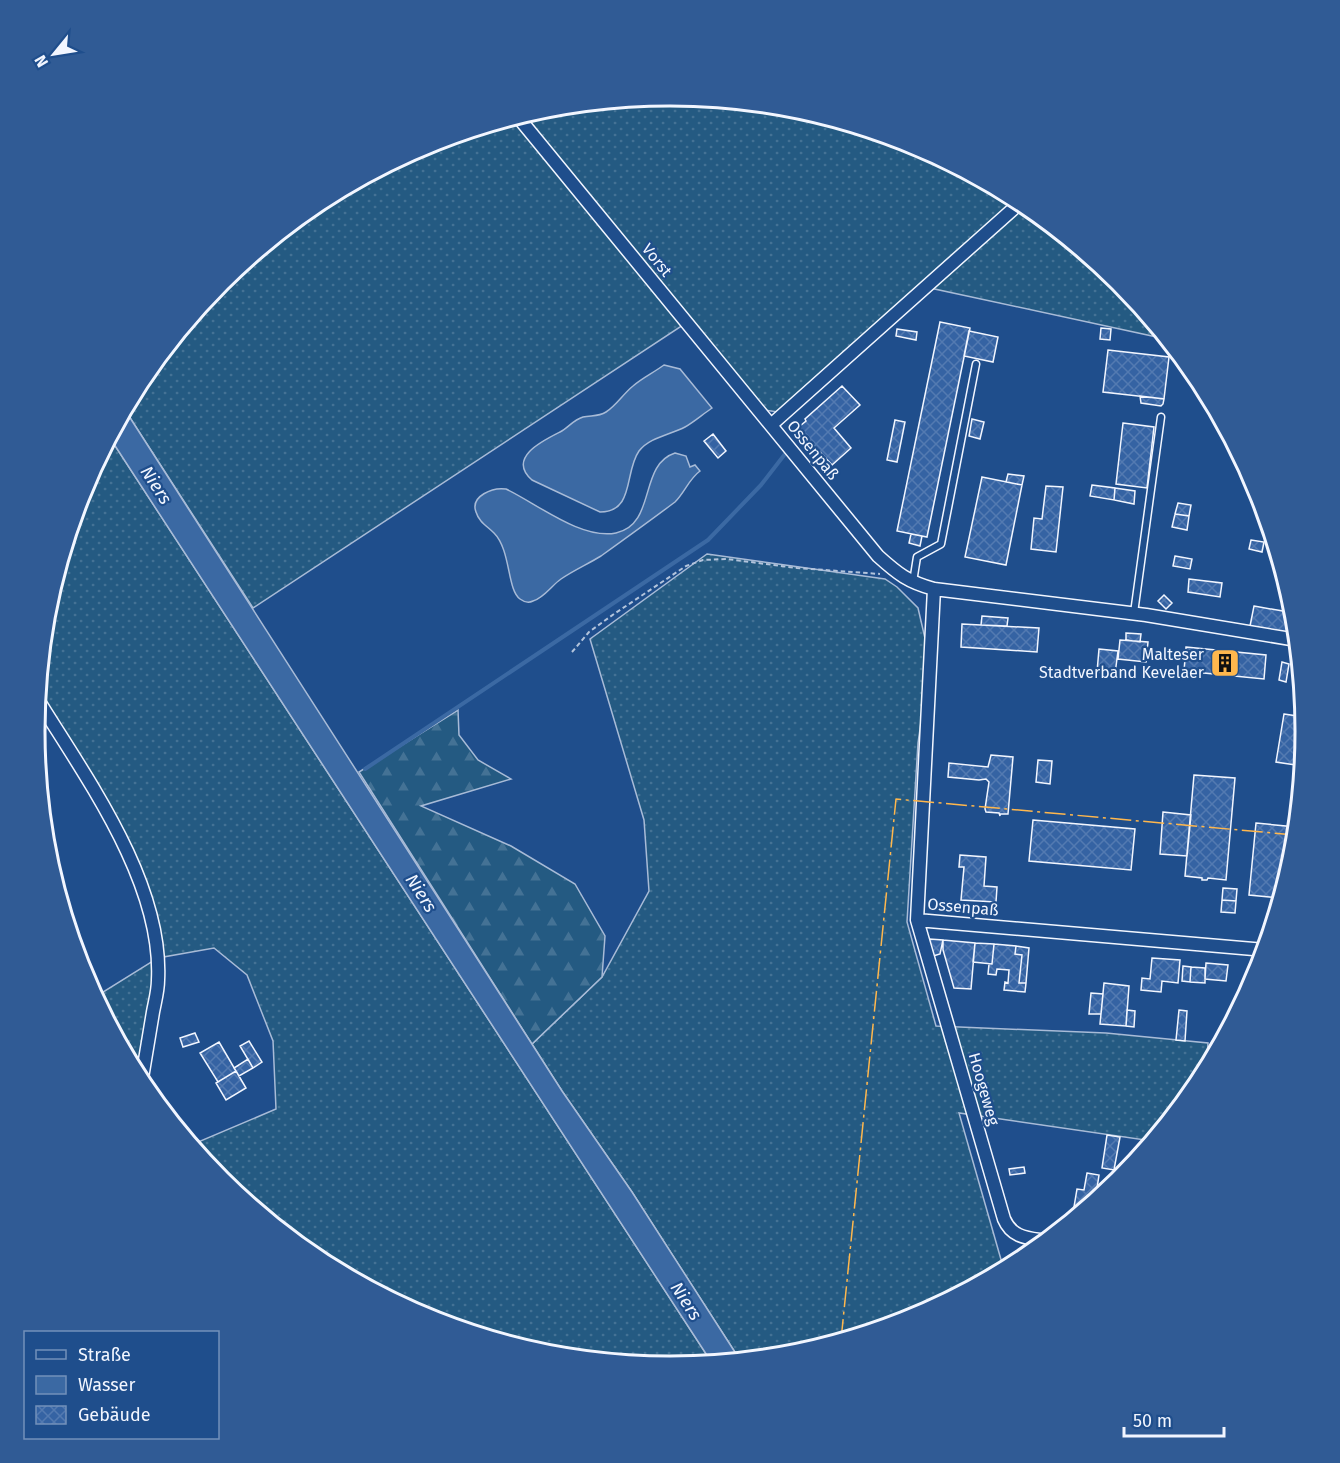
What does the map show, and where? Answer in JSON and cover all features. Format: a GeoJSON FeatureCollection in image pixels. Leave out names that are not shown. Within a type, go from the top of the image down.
{"type":"FeatureCollection","features":[{"type":"Feature","properties":{"kind":"street","name":"Vorst"},"geometry":{"type":"LineString","coordinates":[[524,124],[771,425]]}},
{"type":"Feature","properties":{"kind":"street"},"geometry":{"type":"LineString","coordinates":[[771,425],[1013,209]]}},
{"type":"Feature","properties":{"kind":"street","name":"Ossenpaß"},"geometry":{"type":"LineString","coordinates":[[771,425],[878,556],[898,574],[913,583],[934,589],[1134,613],[1288,639]]}},
{"type":"Feature","properties":{"kind":"street","name":"Ossenpaß"},"geometry":{"type":"LineString","coordinates":[[934,589],[917,920],[1255,949]]}},
{"type":"Feature","properties":{"kind":"street"},"geometry":{"type":"LineString","coordinates":[[45,712],[110,818],[148,904],[158,958],[159,982],[144,1069]]}},
{"type":"Feature","properties":{"kind":"street","name":"Hoogeweg"},"geometry":{"type":"LineString","coordinates":[[917,920],[1004,1219],[1015,1234],[1034,1238]]}},
{"type":"Feature","properties":{"kind":"lane"},"geometry":{"type":"LineString","coordinates":[[913,583],[916,556],[941,544],[976,364]]}},
{"type":"Feature","properties":{"kind":"lane"},"geometry":{"type":"LineString","coordinates":[[1134,613],[1161,417]]}},
{"type":"Feature","properties":{"kind":"path"},"geometry":{"type":"LineString","coordinates":[[572,651],[589,632],[614,614],[686,566],[703,560],[727,559],[797,568],[898,574]]}},
{"type":"Feature","properties":{"kind":"green space"},"geometry":{"type":"Polygon","coordinates":[[[670,106],[752,112],[832,128],[909,154],[983,190],[1010,207],[778,412],[764,410],[689,321],[253,608],[130,418],[174,351],[228,290],[290,236],[358,190],[431,154],[508,128],[588,112],[670,106]]]}},
{"type":"Feature","properties":{"kind":"green space"},"geometry":{"type":"Polygon","coordinates":[[[1016,211],[1082,262],[1112,290],[1154,336],[930,288],[1016,211]]]}},
{"type":"Feature","properties":{"kind":"green space"},"geometry":{"type":"Polygon","coordinates":[[[115,445],[707,1355],[629,1355],[588,1351],[508,1335],[469,1323],[431,1309],[357,1273],[290,1227],[258,1201],[198,1142],[276,1109],[273,1041],[247,975],[214,948],[158,958],[148,904],[110,818],[45,712],[50,650],[66,570],[93,492],[115,445]]]}},
{"type":"Feature","properties":{"kind":"green space"},"geometry":{"type":"Polygon","coordinates":[[[707,554],[885,579],[897,587],[918,608],[930,660],[918,743],[907,922],[936,1026],[1106,1033],[1208,1043],[1207,1050],[1190,1079],[1143,1140],[959,1113],[1001,1261],[946,1292],[871,1323],[792,1344],[735,1353],[632,1192],[532,1044],[602,977],[649,891],[644,820],[590,639],[707,554]]]}},
{"type":"Feature","properties":{"kind":"green space"},"geometry":{"type":"Polygon","coordinates":[[[458,710],[459,735],[478,760],[511,779],[421,806],[511,846],[575,884],[605,936],[602,977],[532,1044],[359,772],[458,710]]]}},
{"type":"Feature","properties":{"kind":"green space"},"geometry":{"type":"Polygon","coordinates":[[[158,958],[143,1068],[109,1008],[102,992],[158,958]]]}},
{"type":"Feature","properties":{"kind":"water"},"geometry":{"type":"Polygon","coordinates":[[[664,365],[680,369],[712,408],[685,427],[654,439],[639,451],[634,460],[624,498],[619,505],[611,510],[600,512],[532,480],[525,472],[523,464],[525,458],[537,445],[579,418],[606,412],[636,383],[664,365]]]}},
{"type":"Feature","properties":{"kind":"water","name":"Niers"},"geometry":{"type":"Polygon","coordinates":[[[130,418],[562,1091],[632,1192],[735,1353],[707,1355],[115,445],[130,418]]]}},
{"type":"Feature","properties":{"kind":"water"},"geometry":{"type":"Polygon","coordinates":[[[675,453],[686,456],[690,467],[695,465],[700,471],[675,502],[601,556],[561,579],[541,597],[530,602],[520,599],[513,587],[499,540],[477,515],[475,506],[479,497],[489,491],[506,489],[574,526],[602,534],[616,533],[629,527],[637,518],[656,469],[675,453]]]}},
{"type":"Feature","properties":{"kind":"building"},"geometry":{"type":"Polygon","coordinates":[[[940,322],[970,328],[927,537],[897,531],[940,322]]]}},
{"type":"Feature","properties":{"kind":"building"},"geometry":{"type":"Polygon","coordinates":[[[1101,328],[1111,329],[1110,340],[1100,339],[1101,328]]]}},
{"type":"Feature","properties":{"kind":"building"},"geometry":{"type":"Polygon","coordinates":[[[897,329],[917,332],[916,340],[896,336],[897,329]]]}},
{"type":"Feature","properties":{"kind":"building"},"geometry":{"type":"Polygon","coordinates":[[[969,331],[998,337],[993,362],[964,356],[969,331]]]}},
{"type":"Feature","properties":{"kind":"building"},"geometry":{"type":"Polygon","coordinates":[[[1108,350],[1169,357],[1164,399],[1103,392],[1108,350]]]}},
{"type":"Feature","properties":{"kind":"building"},"geometry":{"type":"Polygon","coordinates":[[[842,386],[860,405],[834,428],[851,448],[832,465],[808,439],[805,442],[795,430],[842,386]]]}},
{"type":"Feature","properties":{"kind":"building"},"geometry":{"type":"Polygon","coordinates":[[[1140,396],[1164,399],[1163,404],[1161,406],[1141,403],[1140,396]]]}},
{"type":"Feature","properties":{"kind":"building"},"geometry":{"type":"Polygon","coordinates":[[[972,419],[984,422],[980,439],[969,436],[972,419]]]}},
{"type":"Feature","properties":{"kind":"building"},"geometry":{"type":"Polygon","coordinates":[[[895,420],[905,422],[897,462],[887,460],[895,420]]]}},
{"type":"Feature","properties":{"kind":"building"},"geometry":{"type":"Polygon","coordinates":[[[1123,423],[1154,427],[1147,488],[1116,484],[1123,423]]]}},
{"type":"Feature","properties":{"kind":"building"},"geometry":{"type":"Polygon","coordinates":[[[713,434],[726,451],[718,458],[704,441],[713,434]]]}},
{"type":"Feature","properties":{"kind":"building"},"geometry":{"type":"Polygon","coordinates":[[[1008,474],[1024,476],[1022,485],[1006,482],[1008,474]]]}},
{"type":"Feature","properties":{"kind":"building"},"geometry":{"type":"Polygon","coordinates":[[[982,477],[1022,485],[1006,565],[965,557],[982,477]]]}},
{"type":"Feature","properties":{"kind":"building"},"geometry":{"type":"Polygon","coordinates":[[[1092,485],[1115,488],[1114,500],[1090,496],[1092,485]]]}},
{"type":"Feature","properties":{"kind":"building"},"geometry":{"type":"Polygon","coordinates":[[[1046,486],[1063,487],[1056,552],[1031,549],[1034,518],[1042,519],[1046,486]]]}},
{"type":"Feature","properties":{"kind":"building"},"geometry":{"type":"Polygon","coordinates":[[[1115,488],[1135,491],[1134,504],[1114,500],[1115,488]]]}},
{"type":"Feature","properties":{"kind":"building"},"geometry":{"type":"Polygon","coordinates":[[[1178,503],[1191,505],[1189,516],[1175,514],[1178,503]]]}},
{"type":"Feature","properties":{"kind":"building"},"geometry":{"type":"Polygon","coordinates":[[[1175,514],[1189,516],[1187,530],[1172,527],[1175,514]]]}},
{"type":"Feature","properties":{"kind":"building"},"geometry":{"type":"Polygon","coordinates":[[[911,534],[922,536],[920,546],[909,543],[911,534]]]}},
{"type":"Feature","properties":{"kind":"building"},"geometry":{"type":"Polygon","coordinates":[[[1251,540],[1264,542],[1262,552],[1249,549],[1251,540]]]}},
{"type":"Feature","properties":{"kind":"building"},"geometry":{"type":"Polygon","coordinates":[[[1175,556],[1192,559],[1190,569],[1173,566],[1175,556]]]}},
{"type":"Feature","properties":{"kind":"building"},"geometry":{"type":"Polygon","coordinates":[[[1189,579],[1222,583],[1220,597],[1188,592],[1189,579]]]}},
{"type":"Feature","properties":{"kind":"building"},"geometry":{"type":"Polygon","coordinates":[[[1164,595],[1172,603],[1166,609],[1158,601],[1164,595]]]}},
{"type":"Feature","properties":{"kind":"building"},"geometry":{"type":"Polygon","coordinates":[[[1254,606],[1283,611],[1287,632],[1250,626],[1254,606]]]}},
{"type":"Feature","properties":{"kind":"building"},"geometry":{"type":"Polygon","coordinates":[[[982,616],[1008,618],[1007,626],[981,625],[982,616]]]}},
{"type":"Feature","properties":{"kind":"building"},"geometry":{"type":"Polygon","coordinates":[[[962,624],[1039,628],[1037,652],[961,647],[962,624]]]}},
{"type":"Feature","properties":{"kind":"building"},"geometry":{"type":"Polygon","coordinates":[[[1126,633],[1141,634],[1140,642],[1126,640],[1126,633]]]}},
{"type":"Feature","properties":{"kind":"building"},"geometry":{"type":"Polygon","coordinates":[[[1120,640],[1148,642],[1146,662],[1118,659],[1120,640]]]}},
{"type":"Feature","properties":{"kind":"building","name":"Malteser Stadtverband Kevelaer"},"geometry":{"type":"Polygon","coordinates":[[[1186,647],[1266,655],[1264,679],[1184,671],[1186,647]]]}},
{"type":"Feature","properties":{"kind":"building"},"geometry":{"type":"Polygon","coordinates":[[[1099,649],[1118,651],[1115,674],[1097,672],[1099,649]]]}},
{"type":"Feature","properties":{"kind":"building"},"geometry":{"type":"Polygon","coordinates":[[[1282,662],[1289,664],[1286,682],[1279,680],[1282,662]]]}},
{"type":"Feature","properties":{"kind":"building"},"geometry":{"type":"Polygon","coordinates":[[[1284,714],[1295,716],[1294,765],[1276,762],[1284,714]]]}},
{"type":"Feature","properties":{"kind":"building"},"geometry":{"type":"Polygon","coordinates":[[[991,755],[1013,757],[1008,814],[1000,814],[1000,816],[999,813],[986,812],[989,782],[986,779],[948,777],[949,763],[988,767],[991,755]]]}},
{"type":"Feature","properties":{"kind":"building"},"geometry":{"type":"Polygon","coordinates":[[[1038,760],[1052,761],[1050,784],[1036,782],[1038,760]]]}},
{"type":"Feature","properties":{"kind":"building"},"geometry":{"type":"Polygon","coordinates":[[[1194,775],[1235,778],[1226,880],[1208,878],[1202,880],[1202,878],[1185,876],[1194,775]]]}},
{"type":"Feature","properties":{"kind":"building"},"geometry":{"type":"Polygon","coordinates":[[[1163,812],[1191,815],[1187,856],[1160,854],[1163,812]]]}},
{"type":"Feature","properties":{"kind":"building"},"geometry":{"type":"Polygon","coordinates":[[[1033,820],[1135,829],[1131,870],[1029,861],[1033,820]]]}},
{"type":"Feature","properties":{"kind":"building"},"geometry":{"type":"Polygon","coordinates":[[[1256,823],[1288,826],[1273,897],[1249,895],[1256,823]]]}},
{"type":"Feature","properties":{"kind":"building"},"geometry":{"type":"Polygon","coordinates":[[[960,855],[986,857],[984,886],[997,887],[996,902],[961,900],[964,867],[959,867],[960,855]]]}},
{"type":"Feature","properties":{"kind":"building"},"geometry":{"type":"Polygon","coordinates":[[[1223,888],[1237,889],[1236,901],[1222,900],[1223,888]]]}},
{"type":"Feature","properties":{"kind":"building"},"geometry":{"type":"Polygon","coordinates":[[[1222,900],[1236,901],[1235,913],[1221,912],[1222,900]]]}},
{"type":"Feature","properties":{"kind":"building"},"geometry":{"type":"Polygon","coordinates":[[[929,939],[943,940],[940,954],[933,956],[929,939]]]}},
{"type":"Feature","properties":{"kind":"building"},"geometry":{"type":"Polygon","coordinates":[[[943,940],[975,943],[971,989],[954,988],[943,950],[943,940]]]}},
{"type":"Feature","properties":{"kind":"building"},"geometry":{"type":"Polygon","coordinates":[[[975,943],[994,944],[992,964],[973,962],[975,943]]]}},
{"type":"Feature","properties":{"kind":"building"},"geometry":{"type":"Polygon","coordinates":[[[994,944],[1016,946],[1015,954],[1022,955],[1019,983],[1026,983],[1025,992],[1004,990],[1005,982],[1008,983],[1009,970],[997,969],[996,975],[988,974],[989,964],[992,964],[994,944]]]}},
{"type":"Feature","properties":{"kind":"building"},"geometry":{"type":"Polygon","coordinates":[[[1016,946],[1029,948],[1026,983],[1019,983],[1022,955],[1015,954],[1016,946]]]}},
{"type":"Feature","properties":{"kind":"building"},"geometry":{"type":"Polygon","coordinates":[[[1152,958],[1180,960],[1178,983],[1162,981],[1161,992],[1141,990],[1142,978],[1150,979],[1152,958]]]}},
{"type":"Feature","properties":{"kind":"building"},"geometry":{"type":"Polygon","coordinates":[[[1206,963],[1228,965],[1226,981],[1205,979],[1206,963]]]}},
{"type":"Feature","properties":{"kind":"building"},"geometry":{"type":"Polygon","coordinates":[[[1183,966],[1191,967],[1190,982],[1182,981],[1183,966]]]}},
{"type":"Feature","properties":{"kind":"building"},"geometry":{"type":"Polygon","coordinates":[[[1191,967],[1205,968],[1205,983],[1190,982],[1191,967]]]}},
{"type":"Feature","properties":{"kind":"building"},"geometry":{"type":"Polygon","coordinates":[[[1104,983],[1129,986],[1126,1026],[1100,1024],[1104,983]]]}},
{"type":"Feature","properties":{"kind":"building"},"geometry":{"type":"Polygon","coordinates":[[[1091,993],[1103,994],[1101,1014],[1089,1014],[1091,993]]]}},
{"type":"Feature","properties":{"kind":"building"},"geometry":{"type":"Polygon","coordinates":[[[1127,1010],[1135,1011],[1134,1027],[1126,1026],[1127,1010]]]}},
{"type":"Feature","properties":{"kind":"building"},"geometry":{"type":"Polygon","coordinates":[[[1179,1010],[1187,1011],[1185,1041],[1176,1040],[1179,1010]]]}},
{"type":"Feature","properties":{"kind":"building"},"geometry":{"type":"Polygon","coordinates":[[[195,1033],[199,1042],[183,1047],[180,1038],[195,1033]]]}},
{"type":"Feature","properties":{"kind":"building"},"geometry":{"type":"Polygon","coordinates":[[[249,1041],[262,1062],[253,1068],[240,1046],[249,1041]]]}},
{"type":"Feature","properties":{"kind":"building"},"geometry":{"type":"Polygon","coordinates":[[[219,1042],[236,1071],[218,1082],[200,1053],[219,1042]]]}},
{"type":"Feature","properties":{"kind":"building"},"geometry":{"type":"Polygon","coordinates":[[[248,1059],[253,1068],[239,1076],[234,1068],[248,1059]]]}},
{"type":"Feature","properties":{"kind":"building"},"geometry":{"type":"Polygon","coordinates":[[[236,1071],[246,1088],[226,1100],[216,1083],[236,1071]]]}},
{"type":"Feature","properties":{"kind":"building"},"geometry":{"type":"Polygon","coordinates":[[[1107,1135],[1120,1137],[1114,1170],[1102,1168],[1107,1135]]]}},
{"type":"Feature","properties":{"kind":"building"},"geometry":{"type":"Polygon","coordinates":[[[1024,1167],[1025,1173],[1010,1175],[1009,1169],[1024,1167]]]}},
{"type":"Feature","properties":{"kind":"building"},"geometry":{"type":"Polygon","coordinates":[[[1087,1173],[1099,1175],[1097,1187],[1074,1208],[1077,1189],[1084,1190],[1087,1173]]]}},
{"type":"Feature","properties":{"kind":"waterway"},"geometry":{"type":"LineString","coordinates":[[365,769],[708,540],[761,485],[785,454]]}},
{"type":"Feature","properties":{"kind":"power"},"geometry":{"type":"LineString","coordinates":[[842,1332],[896,799],[1286,834]]}},
{"type":"Feature","properties":{"kind":"place","name":"Malteser Stadtverband Kevelaer"},"geometry":{"type":"Point","coordinates":[1225,663]}}]}
